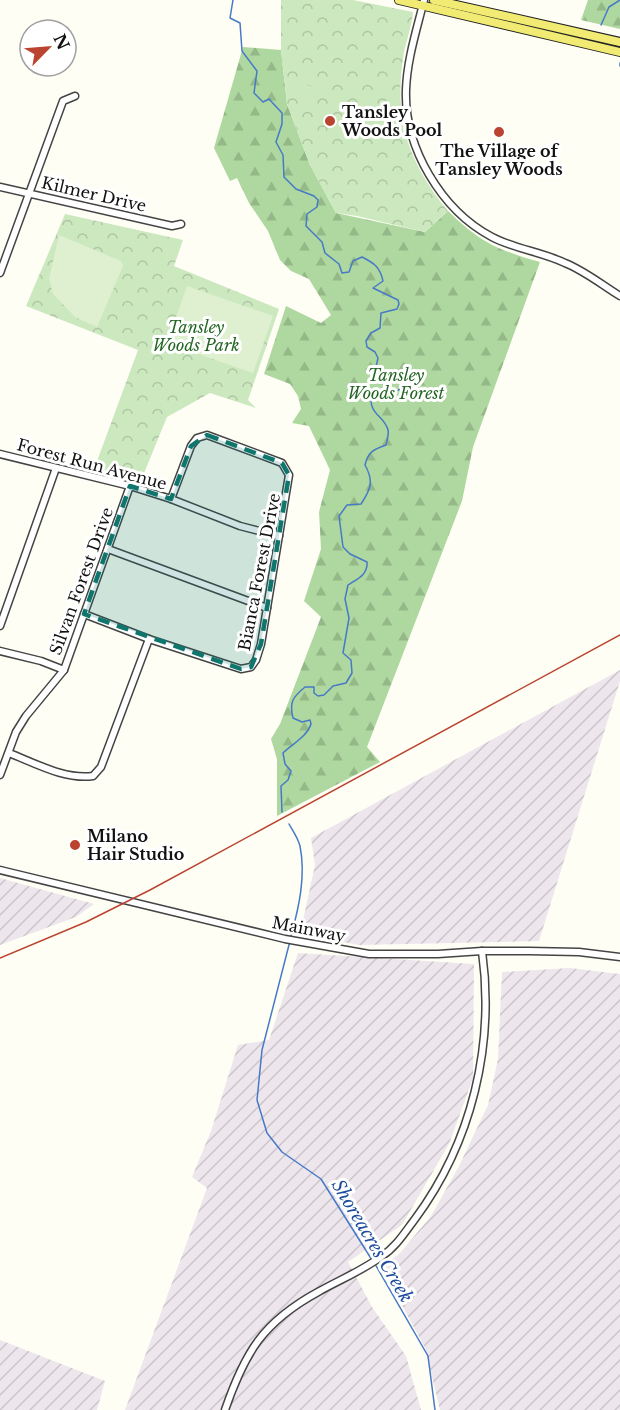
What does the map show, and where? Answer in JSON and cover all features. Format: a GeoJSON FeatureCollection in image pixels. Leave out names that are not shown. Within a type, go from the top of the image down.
{"type":"FeatureCollection","features":[{"type":"Feature","properties":{"kind":"main road"},"geometry":{"type":"LineString","coordinates":[[399,0],[423,3],[620,52]]}},
{"type":"Feature","properties":{"kind":"main road"},"geometry":{"type":"LineString","coordinates":[[434,0],[620,42]]}},
{"type":"Feature","properties":{"kind":"street"},"geometry":{"type":"LineString","coordinates":[[423,3],[411,56],[406,97],[414,141],[433,179],[459,213],[491,236],[518,248],[566,263],[620,296]]}},
{"type":"Feature","properties":{"kind":"street"},"geometry":{"type":"LineString","coordinates":[[0,273],[63,101],[75,96]]}},
{"type":"Feature","properties":{"kind":"street","name":"Kilmer Drive"},"geometry":{"type":"LineString","coordinates":[[0,187],[172,226],[181,224]]}},
{"type":"Feature","properties":{"kind":"street","name":"Bianca Forest Drive"},"geometry":{"type":"LineString","coordinates":[[84,614],[149,639],[241,669],[251,667],[261,644],[289,475],[282,463],[207,435],[197,438],[191,446],[171,499]]}},
{"type":"Feature","properties":{"kind":"street","name":"Forest Run Avenue"},"geometry":{"type":"LineString","coordinates":[[0,454],[130,486],[240,526],[279,536]]}},
{"type":"Feature","properties":{"kind":"street"},"geometry":{"type":"LineString","coordinates":[[0,626],[56,468]]}},
{"type":"Feature","properties":{"kind":"street","name":"Silvan Forest Drive"},"geometry":{"type":"LineString","coordinates":[[0,775],[16,732],[23,720],[64,670],[130,486]]}},
{"type":"Feature","properties":{"kind":"street"},"geometry":{"type":"LineString","coordinates":[[108,549],[267,608]]}},
{"type":"Feature","properties":{"kind":"street"},"geometry":{"type":"LineString","coordinates":[[9,753],[63,774],[93,776],[101,767],[149,639]]}},
{"type":"Feature","properties":{"kind":"street"},"geometry":{"type":"LineString","coordinates":[[0,651],[41,661],[64,670]]}},
{"type":"Feature","properties":{"kind":"street","name":"Mainway"},"geometry":{"type":"LineString","coordinates":[[0,870],[301,943],[369,954],[438,954],[482,951],[579,952],[620,957]]}},
{"type":"Feature","properties":{"kind":"street"},"geometry":{"type":"LineString","coordinates":[[225,1410],[246,1358],[269,1326],[301,1302],[382,1257],[393,1247],[430,1197],[453,1154],[471,1106],[479,1075],[486,988],[482,951]]}},
{"type":"Feature","properties":{"kind":"highlighted area"},"geometry":{"type":"Polygon","coordinates":[[[207,435],[282,463],[289,475],[261,644],[251,667],[241,669],[84,614],[130,486],[171,499],[191,446],[207,435]]]}},
{"type":"Feature","properties":{"kind":"shaded area"},"geometry":{"type":"Polygon","coordinates":[[[620,670],[620,681],[539,941],[359,945],[300,934],[315,865],[311,838],[620,670]]]}},
{"type":"Feature","properties":{"kind":"shaded area"},"geometry":{"type":"Polygon","coordinates":[[[0,878],[94,904],[76,917],[0,945],[0,878]]]}},
{"type":"Feature","properties":{"kind":"shaded area"},"geometry":{"type":"Polygon","coordinates":[[[298,953],[474,964],[473,1078],[449,1144],[402,1225],[348,1262],[372,1307],[406,1356],[421,1410],[125,1410],[207,1188],[192,1177],[211,1131],[238,1045],[269,1040],[298,953]]]}},
{"type":"Feature","properties":{"kind":"shaded area"},"geometry":{"type":"Polygon","coordinates":[[[570,968],[620,974],[620,1410],[440,1410],[425,1348],[382,1268],[400,1253],[431,1216],[459,1166],[488,1105],[498,1059],[502,972],[570,968]]]}},
{"type":"Feature","properties":{"kind":"shaded area"},"geometry":{"type":"Polygon","coordinates":[[[0,1340],[105,1381],[97,1410],[0,1410],[0,1340]]]}},
{"type":"Feature","properties":{"kind":"green space"},"geometry":{"type":"Polygon","coordinates":[[[281,0],[353,0],[413,12],[401,75],[402,118],[413,156],[422,174],[448,211],[425,232],[336,213],[310,165],[287,104],[281,50],[281,0]]]}},
{"type":"Feature","properties":{"kind":"green space"},"geometry":{"type":"Polygon","coordinates":[[[588,0],[620,0],[620,29],[581,20],[588,0]]]}},
{"type":"Feature","properties":{"kind":"green space","name":"Tansley Woods Forest"},"geometry":{"type":"Polygon","coordinates":[[[243,47],[281,50],[287,104],[310,165],[336,213],[425,232],[448,211],[490,244],[540,262],[473,447],[462,501],[367,747],[380,762],[277,816],[277,759],[271,739],[280,724],[321,617],[304,601],[321,549],[319,512],[330,470],[309,426],[292,423],[301,409],[298,396],[290,384],[264,374],[286,306],[321,323],[331,315],[309,279],[291,271],[280,260],[268,231],[249,203],[237,178],[230,181],[214,148],[243,47]]]}},
{"type":"Feature","properties":{"kind":"green space"},"geometry":{"type":"Polygon","coordinates":[[[301,83],[316,88],[314,97],[317,107],[304,112],[299,110],[296,85],[301,83]]]}},
{"type":"Feature","properties":{"kind":"green space","name":"Tansley Woods Park"},"geometry":{"type":"Polygon","coordinates":[[[65,214],[183,240],[174,266],[279,309],[248,400],[256,408],[210,393],[167,417],[140,483],[93,472],[138,350],[26,306],[65,214]]]}},
{"type":"Feature","properties":{"kind":"green space"},"geometry":{"type":"Polygon","coordinates":[[[59,235],[121,261],[123,266],[97,327],[75,317],[53,294],[49,279],[59,235]]]}},
{"type":"Feature","properties":{"kind":"green space"},"geometry":{"type":"Polygon","coordinates":[[[187,286],[273,316],[253,373],[167,343],[187,286]]]}},
{"type":"Feature","properties":{"kind":"waterway","name":"Shoreacres Creek"},"geometry":{"type":"LineString","coordinates":[[233,0],[230,18],[240,23],[242,51],[257,71],[254,93],[263,102],[269,99],[282,113],[282,124],[276,142],[283,155],[284,177],[296,189],[318,200],[317,207],[307,214],[306,226],[322,242],[325,253],[339,264],[342,273],[349,272],[353,261],[362,257],[376,266],[382,276],[383,281],[373,288],[398,300],[397,309],[381,313],[380,328],[371,333],[366,341],[367,347],[375,352],[378,358],[374,376],[384,379],[402,372],[408,378],[399,390],[376,394],[371,399],[375,412],[388,430],[386,445],[372,452],[366,461],[370,485],[361,504],[347,505],[339,516],[343,547],[350,554],[367,562],[364,573],[348,585],[345,599],[349,618],[343,653],[351,660],[352,673],[346,683],[333,686],[324,695],[318,696],[314,693],[314,687],[305,687],[293,700],[293,718],[302,722],[310,720],[311,724],[303,737],[283,753],[285,764],[291,771],[288,780],[281,786],[282,812]]}},
{"type":"Feature","properties":{"kind":"waterway"},"geometry":{"type":"LineString","coordinates":[[601,25],[609,7],[620,0]]}},
{"type":"Feature","properties":{"kind":"waterway","name":"Shoreacres Creek"},"geometry":{"type":"LineString","coordinates":[[289,824],[297,837],[302,857],[299,903],[291,936]]}},
{"type":"Feature","properties":{"kind":"waterway","name":"Shoreacres Creek"},"geometry":{"type":"LineString","coordinates":[[290,941],[262,1050],[257,1100],[267,1133],[282,1152],[321,1179],[372,1260]]}},
{"type":"Feature","properties":{"kind":"waterway","name":"Shoreacres Creek"},"geometry":{"type":"LineString","coordinates":[[375,1264],[428,1356],[435,1410]]}},
{"type":"Feature","properties":{"kind":"railway"},"geometry":{"type":"LineString","coordinates":[[0,958],[86,922],[150,890],[620,635]]}},
{"type":"Feature","properties":{"kind":"place","name":"Tansley Woods Pool"},"geometry":{"type":"Point","coordinates":[330,121]}},
{"type":"Feature","properties":{"kind":"place","name":"The Village of Tansley Woods"},"geometry":{"type":"Point","coordinates":[499,132]}},
{"type":"Feature","properties":{"kind":"place","name":"Milano Hair Studio"},"geometry":{"type":"Point","coordinates":[75,845]}}]}
